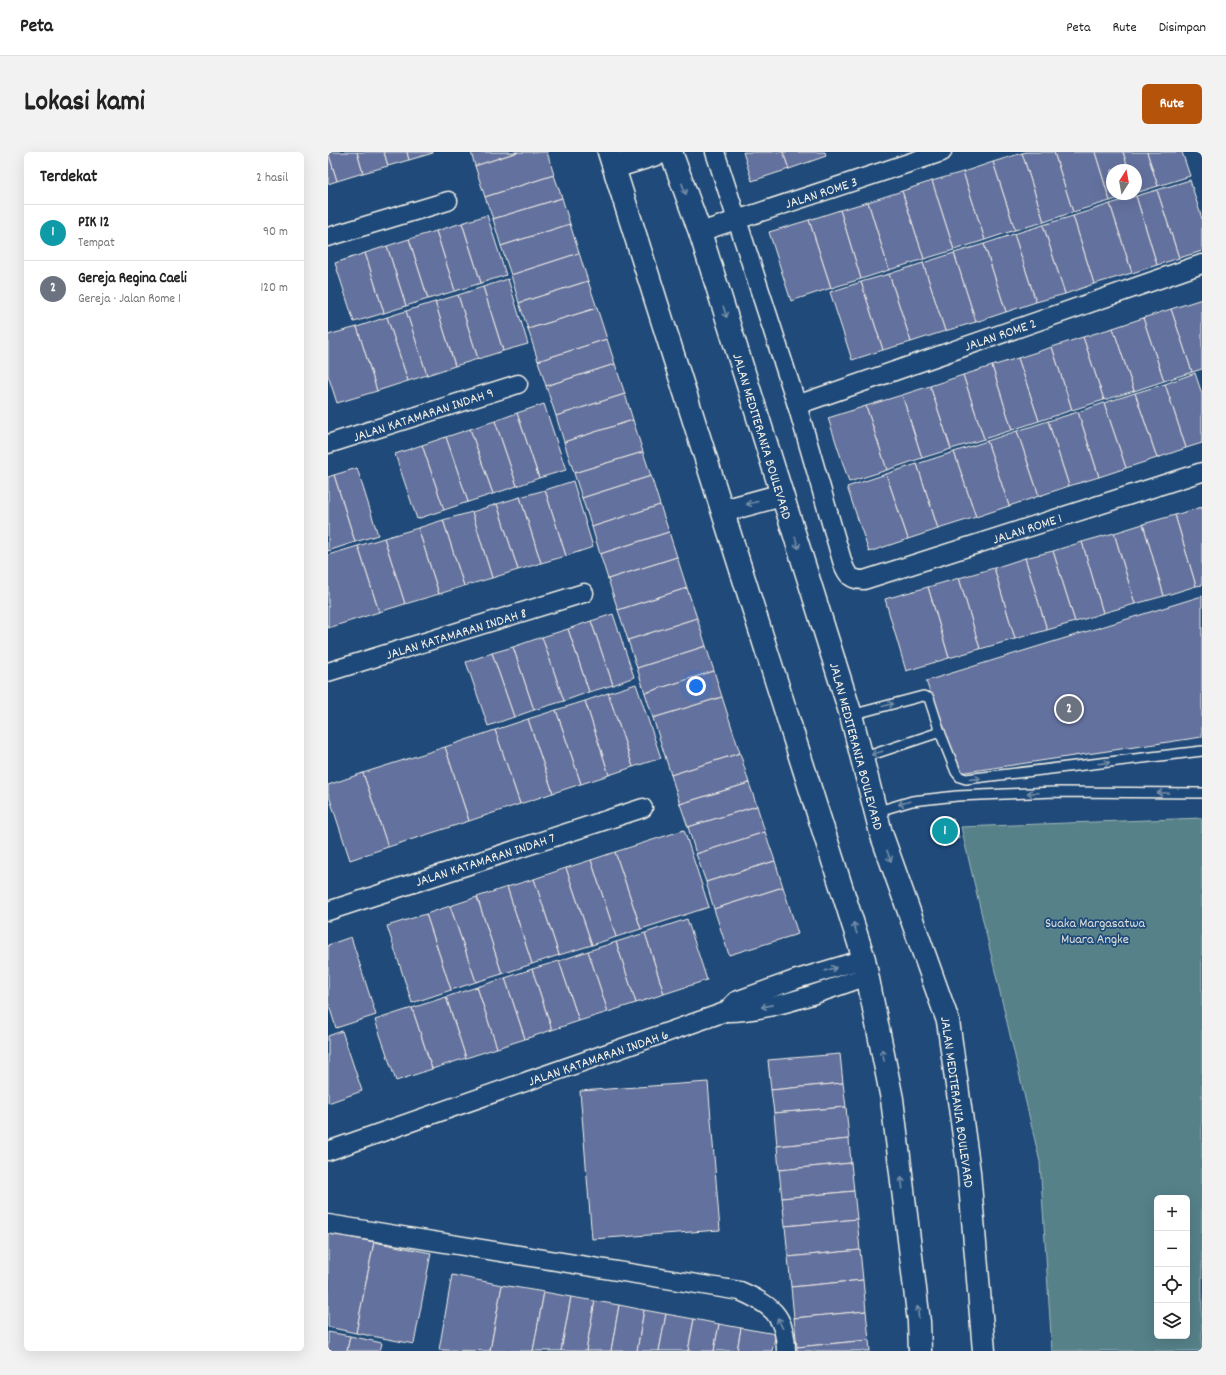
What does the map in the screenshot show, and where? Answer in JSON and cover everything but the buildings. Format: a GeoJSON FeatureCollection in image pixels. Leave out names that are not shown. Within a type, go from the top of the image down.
{"type":"FeatureCollection","features":[{"type":"Feature","properties":{"kind":"street"},"geometry":{"type":"LineString","coordinates":[[663,152],[611,160],[866,967],[892,1099],[919,1322],[920,1351]]}},
{"type":"Feature","properties":{"kind":"street","name":"JALAN MEDITERANIA BOULEVARD"},"geometry":{"type":"LineString","coordinates":[[671,152],[700,232],[850,715],[880,833],[948,1021],[969,1172],[984,1351]]}},
{"type":"Feature","properties":{"kind":"street"},"geometry":{"type":"LineString","coordinates":[[715,152],[797,405]]}},
{"type":"Feature","properties":{"kind":"street","name":"JALAN ROME 3"},"geometry":{"type":"LineString","coordinates":[[700,232],[942,152]]}},
{"type":"Feature","properties":{"kind":"street"},"geometry":{"type":"LineString","coordinates":[[328,237],[448,201]]}},
{"type":"Feature","properties":{"kind":"street","name":"JALAN ROME 2"},"geometry":{"type":"LineString","coordinates":[[797,405],[1202,264]]}},
{"type":"Feature","properties":{"kind":"street","name":"JALAN KATAMARAN INDAH 9"},"geometry":{"type":"LineString","coordinates":[[328,444],[518,384]]}},
{"type":"Feature","properties":{"kind":"street","name":"JALAN ROME 1"},"geometry":{"type":"LineString","coordinates":[[797,405],[843,564],[848,575],[852,578],[864,580],[1202,472]]}},
{"type":"Feature","properties":{"kind":"street"},"geometry":{"type":"LineString","coordinates":[[722,511],[782,495]]}},
{"type":"Feature","properties":{"kind":"street","name":"JALAN KATAMARAN INDAH 8"},"geometry":{"type":"LineString","coordinates":[[328,672],[584,593]]}},
{"type":"Feature","properties":{"kind":"street","name":"JALAN KATAMARAN INDAH 7"},"geometry":{"type":"LineString","coordinates":[[328,911],[643,808]]}},
{"type":"Feature","properties":{"kind":"street","name":"JALAN KATAMARAN INDAH 6"},"geometry":{"type":"LineString","coordinates":[[328,1151],[726,1012],[741,1012],[805,997],[866,967]]}},
{"type":"Feature","properties":{"kind":"street"},"geometry":{"type":"LineString","coordinates":[[328,1224],[740,1291],[762,1301],[772,1309],[782,1326],[786,1342],[786,1351]]}},
{"type":"Feature","properties":{"kind":"lane"},"geometry":{"type":"LineString","coordinates":[[850,715],[923,696],[929,698],[933,704],[940,732],[956,772],[960,778],[966,779],[1202,751]]}},
{"type":"Feature","properties":{"kind":"lane"},"geometry":{"type":"LineString","coordinates":[[861,758],[940,732]]}},
{"type":"Feature","properties":{"kind":"lane"},"geometry":{"type":"LineString","coordinates":[[875,812],[912,801],[956,796],[1056,792],[1202,793]]}},
{"type":"Feature","properties":{"kind":"green space","name":"Suaka Margasatwa Muara Angke"},"geometry":{"type":"Polygon","coordinates":[[[1202,818],[1202,1351],[1052,1351],[1040,1162],[961,827],[1202,818]]]}},
{"type":"Feature","properties":{"kind":"place","name":"Gereja Regina Caeli"},"geometry":{"type":"Point","coordinates":[1069,709]}},
{"type":"Feature","properties":{"kind":"place","name":"PIK 12"},"geometry":{"type":"Point","coordinates":[945,831]}}]}
